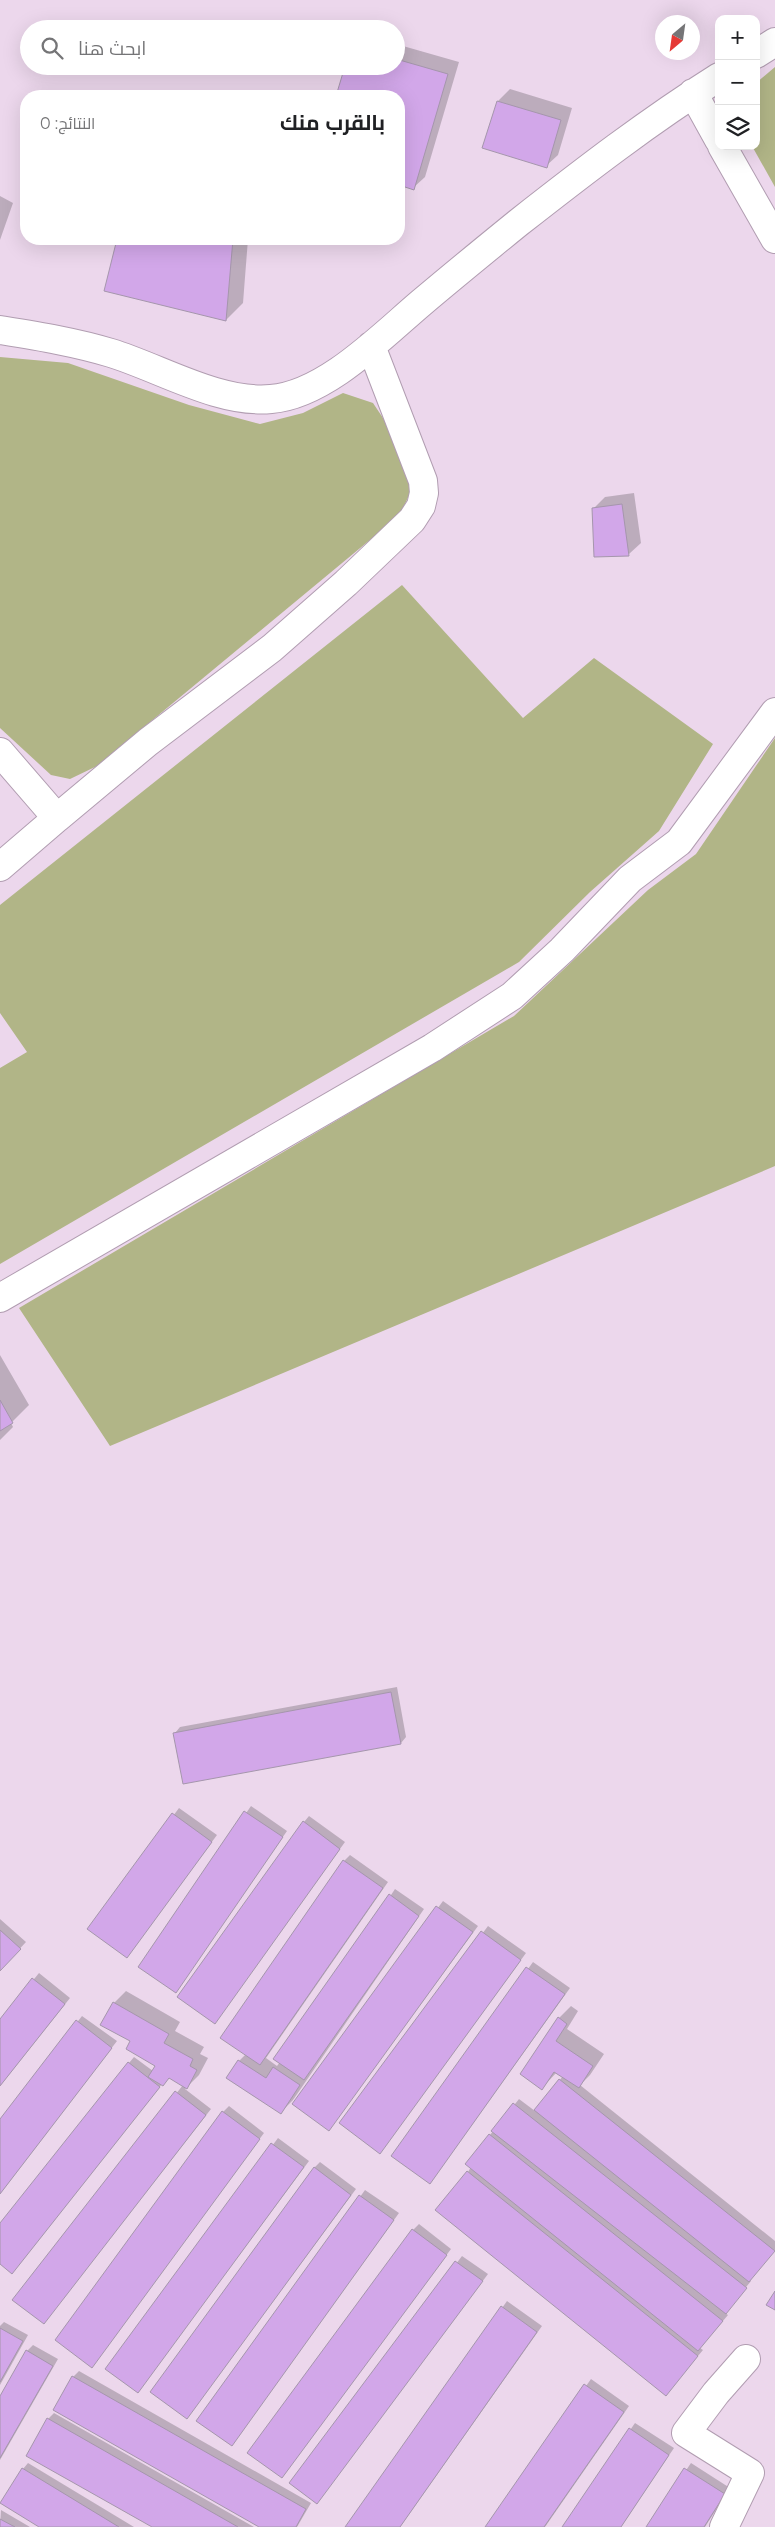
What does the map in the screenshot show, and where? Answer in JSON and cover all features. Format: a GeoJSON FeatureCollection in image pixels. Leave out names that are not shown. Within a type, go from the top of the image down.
{"type":"FeatureCollection","features":[{"type":"Feature","properties":{"kind":"street"},"geometry":{"type":"LineString","coordinates":[[760,51],[775,42]]}},
{"type":"Feature","properties":{"kind":"street"},"geometry":{"type":"LineString","coordinates":[[0,330],[71,342],[112,354],[222,393],[254,399],[272,400],[319,382],[343,368],[518,223],[715,80]]}},
{"type":"Feature","properties":{"kind":"street"},"geometry":{"type":"LineString","coordinates":[[693,94],[715,133]]}},
{"type":"Feature","properties":{"kind":"street"},"geometry":{"type":"LineString","coordinates":[[724,150],[775,239]]}},
{"type":"Feature","properties":{"kind":"street"},"geometry":{"type":"LineString","coordinates":[[0,867],[148,742],[272,648],[346,583],[412,520],[421,506],[424,494],[419,467],[371,346]]}},
{"type":"Feature","properties":{"kind":"street"},"geometry":{"type":"LineString","coordinates":[[0,1298],[351,1093],[432,1048],[512,996],[562,950],[630,879],[680,842],[775,712]]}},
{"type":"Feature","properties":{"kind":"street"},"geometry":{"type":"LineString","coordinates":[[0,752],[57,818]]}},
{"type":"Feature","properties":{"kind":"street"},"geometry":{"type":"LineString","coordinates":[[724,2527],[750,2474],[686,2433],[716,2393],[746,2359]]}},
{"type":"Feature","properties":{"kind":"green space"},"geometry":{"type":"Polygon","coordinates":[[[775,67],[775,187],[754,150],[760,150],[760,80],[775,67]]]}},
{"type":"Feature","properties":{"kind":"green space"},"geometry":{"type":"Polygon","coordinates":[[[0,357],[68,363],[189,405],[260,424],[303,413],[343,393],[373,403],[391,430],[411,491],[400,515],[97,766],[70,779],[51,775],[0,728],[0,357]]]}},
{"type":"Feature","properties":{"kind":"green space"},"geometry":{"type":"Polygon","coordinates":[[[402,585],[523,718],[594,658],[713,744],[659,831],[590,892],[519,962],[0,1264],[0,1068],[27,1052],[0,1013],[0,905],[402,585]]]}},
{"type":"Feature","properties":{"kind":"green space"},"geometry":{"type":"Polygon","coordinates":[[[775,738],[775,1166],[110,1446],[19,1308],[514,1016],[648,890],[696,854],[775,738]]]}},
{"type":"Feature","properties":{"kind":"building"},"geometry":{"type":"Polygon","coordinates":[[[405,62],[448,74],[414,190],[405,187],[405,90],[338,90],[342,75],[405,75],[405,62]]]}},
{"type":"Feature","properties":{"kind":"building"},"geometry":{"type":"Polygon","coordinates":[[[497,101],[561,120],[547,168],[482,148],[497,101]]]}},
{"type":"Feature","properties":{"kind":"building"},"geometry":{"type":"Polygon","coordinates":[[[116,245],[232,245],[226,321],[104,291],[116,245]]]}},
{"type":"Feature","properties":{"kind":"building"},"geometry":{"type":"Polygon","coordinates":[[[622,504],[629,556],[594,557],[592,508],[622,504]]]}},
{"type":"Feature","properties":{"kind":"building"},"geometry":{"type":"Polygon","coordinates":[[[0,1400],[13,1423],[0,1431],[0,1400]]]}},
{"type":"Feature","properties":{"kind":"building"},"geometry":{"type":"Polygon","coordinates":[[[391,1692],[401,1744],[183,1784],[173,1733],[391,1692]]]}},
{"type":"Feature","properties":{"kind":"building"},"geometry":{"type":"Polygon","coordinates":[[[244,1811],[283,1837],[176,1993],[138,1967],[244,1811]]]}},
{"type":"Feature","properties":{"kind":"building"},"geometry":{"type":"Polygon","coordinates":[[[172,1813],[212,1842],[127,1958],[87,1929],[172,1813]]]}},
{"type":"Feature","properties":{"kind":"building"},"geometry":{"type":"Polygon","coordinates":[[[303,1821],[340,1849],[215,2024],[177,1997],[303,1821]]]}},
{"type":"Feature","properties":{"kind":"building"},"geometry":{"type":"Polygon","coordinates":[[[343,1860],[383,1888],[260,2065],[220,2038],[343,1860]]]}},
{"type":"Feature","properties":{"kind":"building"},"geometry":{"type":"Polygon","coordinates":[[[389,1894],[419,1916],[304,2080],[273,2059],[389,1894]]]}},
{"type":"Feature","properties":{"kind":"building"},"geometry":{"type":"Polygon","coordinates":[[[436,1906],[473,1932],[329,2131],[292,2104],[436,1906]]]}},
{"type":"Feature","properties":{"kind":"building"},"geometry":{"type":"Polygon","coordinates":[[[0,1930],[21,1949],[0,1971],[0,1930]]]}},
{"type":"Feature","properties":{"kind":"building"},"geometry":{"type":"Polygon","coordinates":[[[481,1931],[521,1960],[380,2154],[339,2123],[481,1931]]]}},
{"type":"Feature","properties":{"kind":"building"},"geometry":{"type":"Polygon","coordinates":[[[526,1967],[565,1994],[430,2184],[391,2156],[526,1967]]]}},
{"type":"Feature","properties":{"kind":"building"},"geometry":{"type":"Polygon","coordinates":[[[32,1978],[65,2004],[0,2086],[0,2019],[32,1978]]]}},
{"type":"Feature","properties":{"kind":"building"},"geometry":{"type":"Polygon","coordinates":[[[113,2002],[169,2034],[164,2043],[193,2059],[190,2066],[197,2070],[187,2089],[169,2078],[163,2086],[148,2077],[155,2066],[126,2049],[130,2041],[100,2025],[113,2002]]]}},
{"type":"Feature","properties":{"kind":"building"},"geometry":{"type":"Polygon","coordinates":[[[558,2017],[567,2024],[556,2041],[593,2066],[579,2088],[554,2072],[542,2090],[520,2074],[558,2017]]]}},
{"type":"Feature","properties":{"kind":"building"},"geometry":{"type":"Polygon","coordinates":[[[76,2020],[112,2048],[0,2194],[0,2119],[76,2020]]]}},
{"type":"Feature","properties":{"kind":"building"},"geometry":{"type":"Polygon","coordinates":[[[238,2060],[266,2078],[273,2067],[300,2085],[281,2114],[226,2078],[238,2060]]]}},
{"type":"Feature","properties":{"kind":"building"},"geometry":{"type":"Polygon","coordinates":[[[128,2062],[160,2087],[12,2274],[0,2264],[0,2223],[128,2062]]]}},
{"type":"Feature","properties":{"kind":"building"},"geometry":{"type":"Polygon","coordinates":[[[559,2079],[775,2251],[749,2282],[534,2110],[559,2079]]]}},
{"type":"Feature","properties":{"kind":"building"},"geometry":{"type":"Polygon","coordinates":[[[175,2091],[206,2115],[44,2324],[12,2300],[175,2091]]]}},
{"type":"Feature","properties":{"kind":"building"},"geometry":{"type":"Polygon","coordinates":[[[513,2103],[747,2288],[726,2314],[491,2131],[513,2103]]]}},
{"type":"Feature","properties":{"kind":"building"},"geometry":{"type":"Polygon","coordinates":[[[222,2111],[260,2139],[92,2368],[55,2340],[222,2111]]]}},
{"type":"Feature","properties":{"kind":"building"},"geometry":{"type":"Polygon","coordinates":[[[489,2134],[723,2321],[698,2351],[465,2164],[489,2134]]]}},
{"type":"Feature","properties":{"kind":"building"},"geometry":{"type":"Polygon","coordinates":[[[271,2143],[304,2167],[138,2393],[105,2369],[271,2143]]]}},
{"type":"Feature","properties":{"kind":"building"},"geometry":{"type":"Polygon","coordinates":[[[314,2167],[351,2195],[187,2419],[150,2392],[314,2167]]]}},
{"type":"Feature","properties":{"kind":"building"},"geometry":{"type":"Polygon","coordinates":[[[467,2171],[698,2356],[666,2396],[435,2210],[467,2171]]]}},
{"type":"Feature","properties":{"kind":"building"},"geometry":{"type":"Polygon","coordinates":[[[359,2195],[394,2220],[232,2446],[196,2421],[359,2195]]]}},
{"type":"Feature","properties":{"kind":"building"},"geometry":{"type":"Polygon","coordinates":[[[412,2229],[447,2255],[282,2478],[247,2453],[412,2229]]]}},
{"type":"Feature","properties":{"kind":"building"},"geometry":{"type":"Polygon","coordinates":[[[455,2261],[483,2281],[317,2504],[289,2483],[455,2261]]]}},
{"type":"Feature","properties":{"kind":"building"},"geometry":{"type":"Polygon","coordinates":[[[775,2291],[775,2310],[766,2305],[775,2291]]]}},
{"type":"Feature","properties":{"kind":"building"},"geometry":{"type":"Polygon","coordinates":[[[501,2306],[537,2332],[400,2527],[345,2527],[501,2306]]]}},
{"type":"Feature","properties":{"kind":"building"},"geometry":{"type":"Polygon","coordinates":[[[0,2328],[23,2341],[0,2382],[0,2328]]]}},
{"type":"Feature","properties":{"kind":"building"},"geometry":{"type":"Polygon","coordinates":[[[26,2350],[53,2366],[0,2458],[0,2396],[26,2350]]]}},
{"type":"Feature","properties":{"kind":"building"},"geometry":{"type":"Polygon","coordinates":[[[72,2376],[306,2509],[296,2527],[259,2527],[53,2410],[72,2376]]]}},
{"type":"Feature","properties":{"kind":"building"},"geometry":{"type":"Polygon","coordinates":[[[584,2384],[624,2412],[544,2527],[485,2527],[584,2384]]]}},
{"type":"Feature","properties":{"kind":"building"},"geometry":{"type":"Polygon","coordinates":[[[47,2418],[238,2527],[152,2527],[26,2456],[47,2418]]]}},
{"type":"Feature","properties":{"kind":"building"},"geometry":{"type":"Polygon","coordinates":[[[629,2428],[669,2455],[621,2527],[562,2527],[629,2428]]]}},
{"type":"Feature","properties":{"kind":"building"},"geometry":{"type":"Polygon","coordinates":[[[22,2468],[119,2527],[39,2527],[0,2503],[22,2468]]]}},
{"type":"Feature","properties":{"kind":"building"},"geometry":{"type":"Polygon","coordinates":[[[684,2468],[725,2494],[704,2527],[646,2527],[684,2468]]]}},
{"type":"Feature","properties":{"kind":"building"},"geometry":{"type":"Polygon","coordinates":[[[0,2519],[15,2527],[0,2527],[0,2519]]]}}]}
